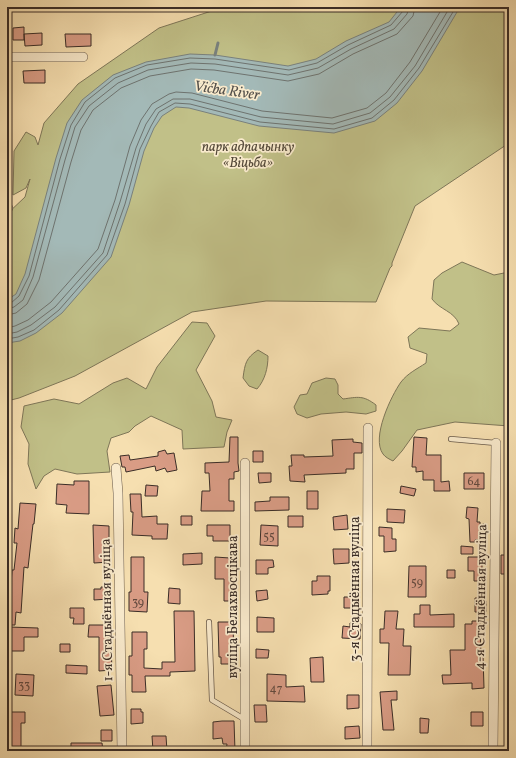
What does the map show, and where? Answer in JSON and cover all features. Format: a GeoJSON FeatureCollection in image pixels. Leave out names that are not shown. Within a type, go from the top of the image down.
{"type":"FeatureCollection","features":[{"type":"Feature","properties":{"kind":"street"},"geometry":{"type":"LineString","coordinates":[[7,57],[84,57]]}},
{"type":"Feature","properties":{"kind":"street","name":"3-я Стадыённая вуліца"},"geometry":{"type":"LineString","coordinates":[[367,751],[369,590],[368,428]]}},
{"type":"Feature","properties":{"kind":"street","name":"4-я Стадыённая вуліца"},"geometry":{"type":"LineString","coordinates":[[493,751],[496,443]]}},
{"type":"Feature","properties":{"kind":"street","name":"вуліца Белахвосцікава"},"geometry":{"type":"LineString","coordinates":[[245,463],[245,751]]}},
{"type":"Feature","properties":{"kind":"street","name":"1-я Стадыённая вуліца"},"geometry":{"type":"LineString","coordinates":[[116,468],[118,493],[122,751]]}},
{"type":"Feature","properties":{"kind":"lane"},"geometry":{"type":"LineString","coordinates":[[451,439],[496,443]]}},
{"type":"Feature","properties":{"kind":"lane"},"geometry":{"type":"LineString","coordinates":[[209,622],[212,700],[246,720]]}},
{"type":"Feature","properties":{"kind":"green space","name":"парк адпачынку «Віцьба»"},"geometry":{"type":"Polygon","coordinates":[[[224,7],[509,7],[509,143],[415,206],[392,266],[376,302],[266,301],[192,312],[75,376],[19,398],[7,401],[7,214],[25,197],[30,179],[26,188],[13,195],[14,151],[26,132],[35,137],[38,145],[44,123],[78,84],[159,28],[224,7]]]}},
{"type":"Feature","properties":{"kind":"green space"},"geometry":{"type":"Polygon","coordinates":[[[462,262],[494,275],[509,272],[509,426],[455,422],[417,430],[393,461],[384,455],[380,447],[379,438],[384,417],[392,397],[401,382],[426,363],[427,354],[410,348],[408,337],[419,328],[450,331],[459,324],[454,316],[435,303],[432,299],[434,280],[442,273],[462,262]]]}},
{"type":"Feature","properties":{"kind":"green space"},"geometry":{"type":"Polygon","coordinates":[[[192,322],[207,323],[215,336],[196,370],[212,401],[216,417],[232,420],[227,432],[224,447],[183,449],[182,430],[151,416],[135,426],[129,432],[111,438],[107,451],[110,472],[77,474],[55,469],[44,476],[36,489],[28,464],[29,444],[21,427],[24,406],[54,399],[79,404],[113,383],[127,378],[146,389],[157,367],[192,322]]]}},
{"type":"Feature","properties":{"kind":"green space"},"geometry":{"type":"Polygon","coordinates":[[[258,350],[268,356],[266,374],[257,389],[249,386],[243,378],[244,368],[247,361],[258,350]]]}},
{"type":"Feature","properties":{"kind":"green space"},"geometry":{"type":"Polygon","coordinates":[[[326,378],[335,379],[338,385],[338,394],[343,399],[357,397],[364,398],[376,405],[376,411],[366,414],[346,412],[321,414],[307,418],[297,414],[294,407],[300,395],[307,394],[312,383],[326,378]]]}},
{"type":"Feature","properties":{"kind":"water","name":"Vićba River"},"geometry":{"type":"Polygon","coordinates":[[[401,7],[460,7],[422,71],[397,103],[375,121],[334,133],[259,126],[189,108],[176,107],[162,116],[154,128],[144,151],[129,205],[111,257],[62,313],[36,333],[20,341],[7,343],[7,300],[16,294],[25,274],[56,158],[67,123],[82,100],[113,75],[146,62],[190,54],[215,55],[288,66],[316,59],[346,41],[389,22],[401,7]]]}},
{"type":"Feature","properties":{"kind":"building"},"geometry":{"type":"Polygon","coordinates":[[[24,27],[24,40],[13,40],[13,28],[24,27]]]}},
{"type":"Feature","properties":{"kind":"building"},"geometry":{"type":"Polygon","coordinates":[[[42,33],[42,45],[25,46],[24,34],[42,33]]]}},
{"type":"Feature","properties":{"kind":"building"},"geometry":{"type":"Polygon","coordinates":[[[65,34],[91,34],[91,46],[66,47],[65,34]]]}},
{"type":"Feature","properties":{"kind":"building"},"geometry":{"type":"Polygon","coordinates":[[[45,70],[45,83],[24,83],[23,71],[45,70]]]}},
{"type":"Feature","properties":{"kind":"building"},"geometry":{"type":"Polygon","coordinates":[[[230,437],[238,437],[239,471],[234,472],[234,479],[229,479],[229,501],[234,501],[234,511],[201,511],[202,491],[210,491],[209,473],[205,473],[205,463],[229,462],[230,437]]]}},
{"type":"Feature","properties":{"kind":"building"},"geometry":{"type":"Polygon","coordinates":[[[414,437],[427,438],[426,455],[441,455],[441,482],[449,481],[450,491],[434,491],[434,480],[423,480],[423,471],[416,472],[416,467],[412,467],[414,437]]]}},
{"type":"Feature","properties":{"kind":"building"},"geometry":{"type":"Polygon","coordinates":[[[353,439],[353,442],[362,443],[362,453],[354,453],[354,469],[346,469],[346,473],[304,475],[305,482],[290,481],[289,466],[292,466],[291,455],[304,455],[304,457],[333,456],[332,440],[353,439]]]}},
{"type":"Feature","properties":{"kind":"building"},"geometry":{"type":"Polygon","coordinates":[[[165,450],[167,454],[174,453],[177,470],[167,472],[165,468],[156,471],[155,466],[126,472],[125,467],[122,467],[120,456],[129,455],[130,460],[158,456],[158,452],[165,450]]]}},
{"type":"Feature","properties":{"kind":"building"},"geometry":{"type":"Polygon","coordinates":[[[253,451],[263,451],[263,462],[253,462],[253,451]]]}},
{"type":"Feature","properties":{"kind":"building"},"geometry":{"type":"Polygon","coordinates":[[[258,473],[271,473],[271,482],[259,483],[258,473]]]}},
{"type":"Feature","properties":{"kind":"building"},"geometry":{"type":"Polygon","coordinates":[[[464,473],[484,473],[484,489],[464,489],[464,473]]]}},
{"type":"Feature","properties":{"kind":"building"},"geometry":{"type":"Polygon","coordinates":[[[74,481],[89,481],[89,514],[66,513],[67,505],[56,504],[57,484],[74,485],[74,481]]]}},
{"type":"Feature","properties":{"kind":"building"},"geometry":{"type":"Polygon","coordinates":[[[146,485],[158,486],[157,496],[145,496],[146,485]]]}},
{"type":"Feature","properties":{"kind":"building"},"geometry":{"type":"Polygon","coordinates":[[[401,486],[416,489],[414,496],[400,493],[401,486]]]}},
{"type":"Feature","properties":{"kind":"building"},"geometry":{"type":"Polygon","coordinates":[[[307,491],[318,491],[318,509],[307,509],[307,491]]]}},
{"type":"Feature","properties":{"kind":"building"},"geometry":{"type":"Polygon","coordinates":[[[130,494],[141,494],[142,517],[157,516],[157,524],[168,524],[167,539],[152,539],[152,536],[132,535],[133,512],[131,512],[130,494]]]}},
{"type":"Feature","properties":{"kind":"building"},"geometry":{"type":"Polygon","coordinates":[[[270,497],[289,497],[289,510],[255,511],[255,502],[270,501],[270,497]]]}},
{"type":"Feature","properties":{"kind":"building"},"geometry":{"type":"Polygon","coordinates":[[[20,503],[36,504],[34,524],[28,568],[24,567],[21,613],[16,612],[15,625],[7,625],[8,598],[10,598],[12,570],[14,570],[17,543],[14,543],[15,528],[18,529],[20,503]]]}},
{"type":"Feature","properties":{"kind":"building"},"geometry":{"type":"Polygon","coordinates":[[[467,507],[478,508],[477,522],[480,522],[480,525],[484,524],[485,539],[470,542],[469,519],[466,518],[467,507]]]}},
{"type":"Feature","properties":{"kind":"building"},"geometry":{"type":"Polygon","coordinates":[[[387,509],[405,510],[404,523],[387,522],[387,509]]]}},
{"type":"Feature","properties":{"kind":"building"},"geometry":{"type":"Polygon","coordinates":[[[347,515],[348,529],[334,530],[333,517],[347,515]]]}},
{"type":"Feature","properties":{"kind":"building"},"geometry":{"type":"Polygon","coordinates":[[[181,516],[192,516],[192,525],[181,525],[181,516]]]}},
{"type":"Feature","properties":{"kind":"building"},"geometry":{"type":"Polygon","coordinates":[[[288,516],[303,516],[303,527],[288,527],[288,516]]]}},
{"type":"Feature","properties":{"kind":"building"},"geometry":{"type":"Polygon","coordinates":[[[93,525],[109,526],[108,538],[110,562],[94,563],[93,525]]]}},
{"type":"Feature","properties":{"kind":"building"},"geometry":{"type":"Polygon","coordinates":[[[207,525],[230,525],[230,541],[213,541],[213,536],[207,536],[207,525]]]}},
{"type":"Feature","properties":{"kind":"building"},"geometry":{"type":"Polygon","coordinates":[[[261,525],[278,526],[278,546],[260,545],[261,525]]]}},
{"type":"Feature","properties":{"kind":"building"},"geometry":{"type":"Polygon","coordinates":[[[379,527],[392,528],[392,539],[396,539],[396,551],[384,552],[384,536],[379,536],[379,527]]]}},
{"type":"Feature","properties":{"kind":"building"},"geometry":{"type":"Polygon","coordinates":[[[461,546],[473,547],[473,554],[461,554],[461,546]]]}},
{"type":"Feature","properties":{"kind":"building"},"geometry":{"type":"Polygon","coordinates":[[[333,549],[349,549],[349,563],[334,564],[333,549]]]}},
{"type":"Feature","properties":{"kind":"building"},"geometry":{"type":"Polygon","coordinates":[[[202,553],[202,564],[183,565],[183,554],[202,553]]]}},
{"type":"Feature","properties":{"kind":"building"},"geometry":{"type":"Polygon","coordinates":[[[501,555],[509,555],[509,574],[501,574],[501,555]]]}},
{"type":"Feature","properties":{"kind":"building"},"geometry":{"type":"Polygon","coordinates":[[[131,557],[144,557],[144,592],[148,592],[147,612],[129,611],[129,592],[131,592],[131,557]]]}},
{"type":"Feature","properties":{"kind":"building"},"geometry":{"type":"Polygon","coordinates":[[[215,557],[230,558],[230,565],[233,565],[232,587],[236,587],[236,601],[224,601],[224,579],[215,579],[215,557]]]}},
{"type":"Feature","properties":{"kind":"building"},"geometry":{"type":"Polygon","coordinates":[[[468,557],[482,557],[482,572],[486,572],[486,581],[474,581],[474,571],[468,571],[468,557]]]}},
{"type":"Feature","properties":{"kind":"building"},"geometry":{"type":"Polygon","coordinates":[[[256,560],[273,560],[274,567],[268,568],[268,574],[256,574],[256,560]]]}},
{"type":"Feature","properties":{"kind":"building"},"geometry":{"type":"Polygon","coordinates":[[[409,566],[426,566],[426,597],[408,597],[409,566]]]}},
{"type":"Feature","properties":{"kind":"building"},"geometry":{"type":"Polygon","coordinates":[[[447,570],[455,570],[455,578],[447,578],[447,570]]]}},
{"type":"Feature","properties":{"kind":"building"},"geometry":{"type":"Polygon","coordinates":[[[317,576],[330,576],[330,591],[328,591],[328,594],[312,595],[312,581],[317,581],[317,576]]]}},
{"type":"Feature","properties":{"kind":"building"},"geometry":{"type":"Polygon","coordinates":[[[101,587],[109,587],[109,599],[94,600],[94,589],[101,589],[101,587]]]}},
{"type":"Feature","properties":{"kind":"building"},"geometry":{"type":"Polygon","coordinates":[[[169,588],[180,589],[180,604],[168,603],[169,588]]]}},
{"type":"Feature","properties":{"kind":"building"},"geometry":{"type":"Polygon","coordinates":[[[267,590],[268,599],[257,601],[256,591],[267,590]]]}},
{"type":"Feature","properties":{"kind":"building"},"geometry":{"type":"Polygon","coordinates":[[[344,597],[353,597],[353,608],[344,608],[344,597]]]}},
{"type":"Feature","properties":{"kind":"building"},"geometry":{"type":"Polygon","coordinates":[[[475,598],[482,598],[482,601],[486,601],[486,612],[475,612],[475,598]]]}},
{"type":"Feature","properties":{"kind":"building"},"geometry":{"type":"Polygon","coordinates":[[[420,605],[430,605],[430,615],[454,614],[454,627],[414,627],[414,614],[420,614],[420,605]]]}},
{"type":"Feature","properties":{"kind":"building"},"geometry":{"type":"Polygon","coordinates":[[[70,608],[84,608],[84,624],[73,624],[74,618],[70,618],[70,608]]]}},
{"type":"Feature","properties":{"kind":"building"},"geometry":{"type":"Polygon","coordinates":[[[174,611],[194,611],[195,671],[170,672],[170,676],[145,676],[146,692],[132,692],[132,675],[129,675],[129,656],[132,656],[132,632],[147,632],[147,649],[144,649],[144,668],[162,669],[162,662],[175,662],[174,611]]]}},
{"type":"Feature","properties":{"kind":"building"},"geometry":{"type":"Polygon","coordinates":[[[385,611],[398,611],[396,629],[404,629],[403,646],[411,646],[410,675],[388,675],[389,643],[380,643],[380,629],[384,629],[385,611]]]}},
{"type":"Feature","properties":{"kind":"building"},"geometry":{"type":"Polygon","coordinates":[[[257,617],[274,618],[274,632],[257,632],[257,617]]]}},
{"type":"Feature","properties":{"kind":"building"},"geometry":{"type":"Polygon","coordinates":[[[472,621],[480,621],[484,688],[472,689],[472,683],[443,684],[442,675],[451,675],[450,650],[465,650],[465,624],[472,624],[472,621]]]}},
{"type":"Feature","properties":{"kind":"building"},"geometry":{"type":"Polygon","coordinates":[[[218,622],[233,622],[234,664],[221,664],[221,657],[219,657],[218,622]]]}},
{"type":"Feature","properties":{"kind":"building"},"geometry":{"type":"Polygon","coordinates":[[[350,623],[361,624],[360,639],[342,638],[343,626],[350,627],[350,623]]]}},
{"type":"Feature","properties":{"kind":"building"},"geometry":{"type":"Polygon","coordinates":[[[89,625],[109,625],[108,646],[111,646],[112,670],[99,671],[99,637],[88,637],[89,625]]]}},
{"type":"Feature","properties":{"kind":"building"},"geometry":{"type":"Polygon","coordinates":[[[9,627],[38,628],[38,637],[24,637],[24,651],[8,651],[9,627]]]}},
{"type":"Feature","properties":{"kind":"building"},"geometry":{"type":"Polygon","coordinates":[[[60,644],[70,644],[70,652],[60,652],[60,644]]]}},
{"type":"Feature","properties":{"kind":"building"},"geometry":{"type":"Polygon","coordinates":[[[256,649],[269,650],[268,658],[256,658],[256,649]]]}},
{"type":"Feature","properties":{"kind":"building"},"geometry":{"type":"Polygon","coordinates":[[[323,657],[324,682],[311,682],[310,658],[323,657]]]}},
{"type":"Feature","properties":{"kind":"building"},"geometry":{"type":"Polygon","coordinates":[[[66,665],[87,666],[87,674],[66,673],[66,665]]]}},
{"type":"Feature","properties":{"kind":"building"},"geometry":{"type":"Polygon","coordinates":[[[16,674],[34,675],[33,696],[15,695],[16,674]]]}},
{"type":"Feature","properties":{"kind":"building"},"geometry":{"type":"Polygon","coordinates":[[[267,674],[286,675],[286,687],[304,686],[305,702],[267,701],[267,674]]]}},
{"type":"Feature","properties":{"kind":"building"},"geometry":{"type":"Polygon","coordinates":[[[111,685],[114,715],[100,716],[97,686],[111,685]]]}},
{"type":"Feature","properties":{"kind":"building"},"geometry":{"type":"Polygon","coordinates":[[[397,691],[397,700],[391,700],[394,730],[383,730],[380,692],[397,691]]]}},
{"type":"Feature","properties":{"kind":"building"},"geometry":{"type":"Polygon","coordinates":[[[347,695],[359,695],[359,708],[347,709],[347,695]]]}},
{"type":"Feature","properties":{"kind":"building"},"geometry":{"type":"Polygon","coordinates":[[[254,705],[266,705],[267,722],[255,722],[254,705]]]}},
{"type":"Feature","properties":{"kind":"building"},"geometry":{"type":"Polygon","coordinates":[[[131,709],[141,709],[141,712],[143,712],[143,723],[131,724],[131,709]]]}},
{"type":"Feature","properties":{"kind":"building"},"geometry":{"type":"Polygon","coordinates":[[[7,712],[25,712],[25,723],[21,723],[21,747],[7,747],[7,740],[10,740],[10,723],[7,723],[7,712]]]}},
{"type":"Feature","properties":{"kind":"building"},"geometry":{"type":"Polygon","coordinates":[[[471,712],[483,712],[483,726],[471,726],[471,712]]]}},
{"type":"Feature","properties":{"kind":"building"},"geometry":{"type":"Polygon","coordinates":[[[420,718],[429,719],[428,733],[420,733],[420,718]]]}},
{"type":"Feature","properties":{"kind":"building"},"geometry":{"type":"Polygon","coordinates":[[[234,721],[235,751],[226,751],[227,744],[223,744],[222,738],[213,739],[213,722],[234,721]]]}},
{"type":"Feature","properties":{"kind":"building"},"geometry":{"type":"Polygon","coordinates":[[[359,726],[360,738],[345,739],[345,727],[359,726]]]}},
{"type":"Feature","properties":{"kind":"building"},"geometry":{"type":"Polygon","coordinates":[[[101,730],[112,730],[112,741],[101,741],[101,730]]]}},
{"type":"Feature","properties":{"kind":"building"},"geometry":{"type":"Polygon","coordinates":[[[152,736],[166,736],[167,751],[153,751],[152,736]]]}},
{"type":"Feature","properties":{"kind":"building"},"geometry":{"type":"Polygon","coordinates":[[[71,743],[102,743],[103,751],[71,751],[71,743]]]}},
{"type":"Feature","properties":{"kind":"waterway"},"geometry":{"type":"LineString","coordinates":[[215,55],[218,43]]}}]}
